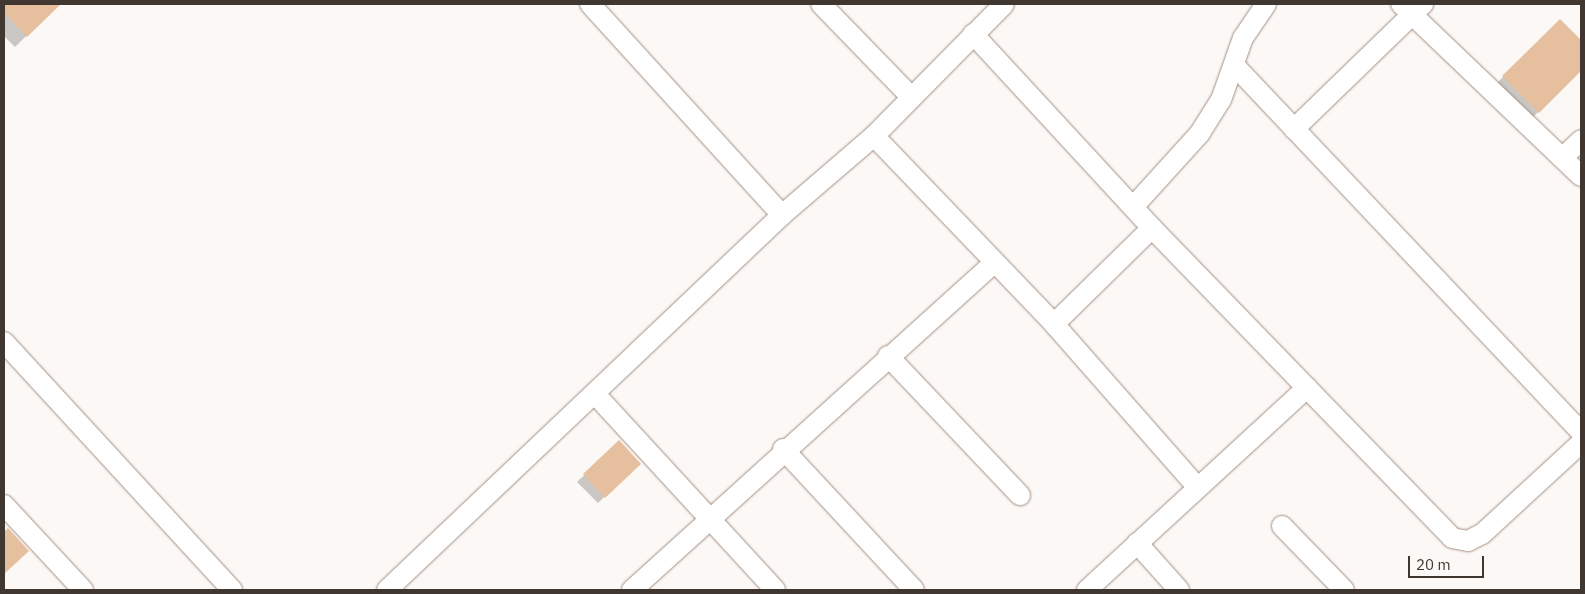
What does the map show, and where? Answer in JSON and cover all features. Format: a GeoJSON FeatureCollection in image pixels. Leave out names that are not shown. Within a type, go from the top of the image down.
{"type":"FeatureCollection","features":[{"type":"Feature","properties":{"kind":"street"},"geometry":{"type":"LineString","coordinates":[[592,4],[782,215]]}},
{"type":"Feature","properties":{"kind":"street"},"geometry":{"type":"LineString","coordinates":[[821,4],[911,97]]}},
{"type":"Feature","properties":{"kind":"street"},"geometry":{"type":"LineString","coordinates":[[387,590],[782,215],[874,136],[1004,4]]}},
{"type":"Feature","properties":{"kind":"street"},"geometry":{"type":"LineString","coordinates":[[1133,207],[1200,133],[1235,66],[1243,38],[1266,4]]}},
{"type":"Feature","properties":{"kind":"street"},"geometry":{"type":"LineString","coordinates":[[1294,130],[1412,7],[1581,176]]}},
{"type":"Feature","properties":{"kind":"street"},"geometry":{"type":"LineString","coordinates":[[973,34],[1152,228],[1452,538],[1468,541],[1482,534],[1581,443]]}},
{"type":"Feature","properties":{"kind":"street"},"geometry":{"type":"LineString","coordinates":[[1235,66],[1581,432]]}},
{"type":"Feature","properties":{"kind":"street"},"geometry":{"type":"LineString","coordinates":[[874,136],[1054,324],[1197,488]]}},
{"type":"Feature","properties":{"kind":"street"},"geometry":{"type":"LineString","coordinates":[[1562,158],[1581,140]]}},
{"type":"Feature","properties":{"kind":"street"},"geometry":{"type":"LineString","coordinates":[[1054,324],[1152,228]]}},
{"type":"Feature","properties":{"kind":"street"},"geometry":{"type":"LineString","coordinates":[[632,590],[783,449],[995,262]]}},
{"type":"Feature","properties":{"kind":"street"},"geometry":{"type":"LineString","coordinates":[[4,342],[232,590]]}},
{"type":"Feature","properties":{"kind":"street"},"geometry":{"type":"LineString","coordinates":[[888,356],[1020,495]]}},
{"type":"Feature","properties":{"kind":"street"},"geometry":{"type":"LineString","coordinates":[[1087,590],[1307,388]]}},
{"type":"Feature","properties":{"kind":"street"},"geometry":{"type":"LineString","coordinates":[[595,394],[775,590]]}},
{"type":"Feature","properties":{"kind":"street"},"geometry":{"type":"LineString","coordinates":[[783,449],[914,590]]}},
{"type":"Feature","properties":{"kind":"street"},"geometry":{"type":"LineString","coordinates":[[4,505],[83,590]]}},
{"type":"Feature","properties":{"kind":"street"},"geometry":{"type":"LineString","coordinates":[[1282,526],[1344,590]]}},
{"type":"Feature","properties":{"kind":"street"},"geometry":{"type":"LineString","coordinates":[[1137,543],[1179,590]]}},
{"type":"Feature","properties":{"kind":"building"},"geometry":{"type":"Polygon","coordinates":[[[4,4],[61,4],[27,37],[4,13],[4,4]]]}},
{"type":"Feature","properties":{"kind":"building"},"geometry":{"type":"Polygon","coordinates":[[[1560,19],[1581,40],[1581,71],[1539,113],[1502,76],[1560,19]]]}},
{"type":"Feature","properties":{"kind":"building"},"geometry":{"type":"Polygon","coordinates":[[[619,440],[641,464],[605,498],[583,474],[619,440]]]}},
{"type":"Feature","properties":{"kind":"building"},"geometry":{"type":"Polygon","coordinates":[[[8,528],[29,551],[4,574],[4,532],[8,528]]]}}]}
